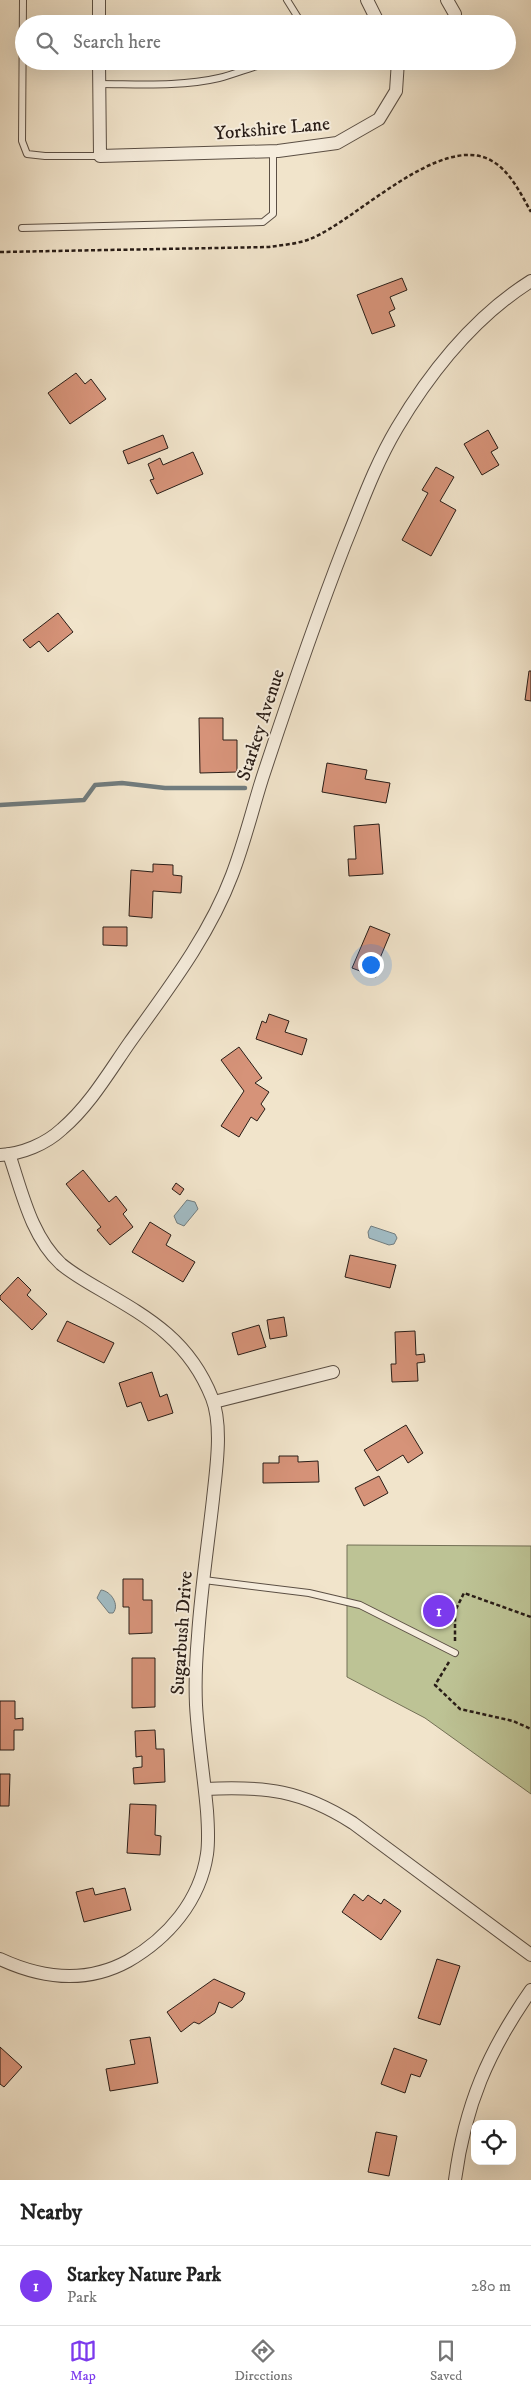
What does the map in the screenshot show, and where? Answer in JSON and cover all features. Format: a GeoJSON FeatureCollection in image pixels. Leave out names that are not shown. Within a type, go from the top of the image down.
{"type":"FeatureCollection","features":[{"type":"Feature","properties":{"kind":"street"},"geometry":{"type":"LineString","coordinates":[[99,0],[99,15]]}},
{"type":"Feature","properties":{"kind":"street"},"geometry":{"type":"LineString","coordinates":[[367,0],[375,15]]}},
{"type":"Feature","properties":{"kind":"street"},"geometry":{"type":"LineString","coordinates":[[447,0],[455,14]]}},
{"type":"Feature","properties":{"kind":"street"},"geometry":{"type":"LineString","coordinates":[[99,70],[100,156]]}},
{"type":"Feature","properties":{"kind":"street","name":"Yorkshire Lane"},"geometry":{"type":"LineString","coordinates":[[100,156],[273,151],[337,143],[379,119],[396,91],[397,70]]}},
{"type":"Feature","properties":{"kind":"street","name":"Starkey Avenue"},"geometry":{"type":"LineString","coordinates":[[4,1155],[30,1149],[49,1140],[63,1129],[87,1103],[191,956],[216,912],[232,876],[295,680],[332,578],[370,482],[396,429],[434,372],[477,322],[531,281]]}},
{"type":"Feature","properties":{"kind":"street","name":"Sugarbush Drive"},"geometry":{"type":"LineString","coordinates":[[0,1959],[26,1970],[64,1976],[95,1973],[122,1964],[148,1949],[170,1930],[187,1907],[200,1879],[207,1854],[205,1789],[196,1706],[196,1665],[218,1433],[214,1402],[199,1372],[172,1337],[152,1320],[61,1264],[46,1246],[32,1221],[4,1155]]}},
{"type":"Feature","properties":{"kind":"street"},"geometry":{"type":"LineString","coordinates":[[214,1402],[333,1372]]}},
{"type":"Feature","properties":{"kind":"street"},"geometry":{"type":"LineString","coordinates":[[205,1789],[247,1787],[276,1791],[303,1797],[329,1808],[531,1955]]}},
{"type":"Feature","properties":{"kind":"street"},"geometry":{"type":"LineString","coordinates":[[455,2180],[462,2139],[477,2086],[505,2027],[531,1990]]}},
{"type":"Feature","properties":{"kind":"lane"},"geometry":{"type":"LineString","coordinates":[[23,0],[23,15]]}},
{"type":"Feature","properties":{"kind":"lane"},"geometry":{"type":"LineString","coordinates":[[288,0],[297,15]]}},
{"type":"Feature","properties":{"kind":"lane"},"geometry":{"type":"LineString","coordinates":[[23,70],[22,141],[27,154],[45,156],[100,156]]}},
{"type":"Feature","properties":{"kind":"lane"},"geometry":{"type":"LineString","coordinates":[[100,84],[177,83],[218,78],[243,70]]}},
{"type":"Feature","properties":{"kind":"lane"},"geometry":{"type":"LineString","coordinates":[[22,228],[263,222],[273,214],[273,151]]}},
{"type":"Feature","properties":{"kind":"lane"},"geometry":{"type":"LineString","coordinates":[[204,1580],[309,1593],[360,1605],[455,1653]]}},
{"type":"Feature","properties":{"kind":"path"},"geometry":{"type":"LineString","coordinates":[[531,1616],[464,1593],[455,1611],[455,1653],[434,1685],[460,1709],[512,1721],[531,1729]]}},
{"type":"Feature","properties":{"kind":"green space"},"geometry":{"type":"Polygon","coordinates":[[[347,1545],[531,1546],[531,1794],[425,1718],[347,1677],[347,1545]]]}},
{"type":"Feature","properties":{"kind":"water"},"geometry":{"type":"Polygon","coordinates":[[[187,1200],[195,1202],[198,1209],[184,1226],[177,1223],[174,1216],[187,1200]]]}},
{"type":"Feature","properties":{"kind":"water"},"geometry":{"type":"Polygon","coordinates":[[[371,1226],[395,1234],[397,1238],[394,1244],[389,1245],[369,1238],[368,1232],[371,1226]]]}},
{"type":"Feature","properties":{"kind":"water"},"geometry":{"type":"Polygon","coordinates":[[[101,1590],[108,1593],[115,1602],[113,1613],[109,1613],[97,1598],[101,1590]]]}},
{"type":"Feature","properties":{"kind":"building"},"geometry":{"type":"Polygon","coordinates":[[[402,278],[407,290],[390,297],[395,309],[389,312],[395,326],[372,334],[357,295],[402,278]]]}},
{"type":"Feature","properties":{"kind":"building"},"geometry":{"type":"Polygon","coordinates":[[[76,373],[85,384],[91,379],[106,399],[70,424],[48,393],[76,373]]]}},
{"type":"Feature","properties":{"kind":"building"},"geometry":{"type":"Polygon","coordinates":[[[488,430],[498,448],[491,452],[499,465],[482,475],[464,444],[488,430]]]}},
{"type":"Feature","properties":{"kind":"building"},"geometry":{"type":"Polygon","coordinates":[[[163,435],[168,448],[128,464],[123,451],[163,435]]]}},
{"type":"Feature","properties":{"kind":"building"},"geometry":{"type":"Polygon","coordinates":[[[193,452],[203,474],[157,494],[150,480],[154,479],[148,464],[160,458],[163,465],[193,452]]]}},
{"type":"Feature","properties":{"kind":"building"},"geometry":{"type":"Polygon","coordinates":[[[436,467],[454,477],[440,501],[456,510],[431,556],[402,540],[428,493],[422,490],[436,467]]]}},
{"type":"Feature","properties":{"kind":"building"},"geometry":{"type":"Polygon","coordinates":[[[58,613],[73,632],[48,652],[39,641],[30,648],[23,640],[58,613]]]}},
{"type":"Feature","properties":{"kind":"building"},"geometry":{"type":"Polygon","coordinates":[[[529,671],[531,671],[531,701],[525,700],[529,671]]]}},
{"type":"Feature","properties":{"kind":"building"},"geometry":{"type":"Polygon","coordinates":[[[199,718],[223,718],[223,740],[237,740],[237,772],[200,773],[199,718]]]}},
{"type":"Feature","properties":{"kind":"building"},"geometry":{"type":"Polygon","coordinates":[[[327,763],[367,770],[365,779],[390,783],[386,803],[322,792],[327,763]]]}},
{"type":"Feature","properties":{"kind":"building"},"geometry":{"type":"Polygon","coordinates":[[[379,824],[383,874],[349,876],[348,859],[356,859],[354,826],[379,824]]]}},
{"type":"Feature","properties":{"kind":"building"},"geometry":{"type":"Polygon","coordinates":[[[153,864],[173,865],[173,875],[182,876],[181,893],[153,891],[152,918],[129,916],[131,870],[153,872],[153,864]]]}},
{"type":"Feature","properties":{"kind":"building"},"geometry":{"type":"Polygon","coordinates":[[[370,926],[390,934],[378,963],[382,964],[376,977],[352,968],[370,926]]]}},
{"type":"Feature","properties":{"kind":"building"},"geometry":{"type":"Polygon","coordinates":[[[103,927],[127,927],[127,946],[103,945],[103,927]]]}},
{"type":"Feature","properties":{"kind":"building"},"geometry":{"type":"Polygon","coordinates":[[[269,1014],[289,1021],[285,1032],[307,1039],[302,1055],[256,1039],[262,1021],[266,1023],[269,1014]]]}},
{"type":"Feature","properties":{"kind":"building"},"geometry":{"type":"Polygon","coordinates":[[[239,1047],[262,1078],[255,1083],[269,1092],[261,1104],[265,1109],[257,1121],[251,1117],[239,1137],[221,1126],[244,1091],[221,1060],[239,1047]]]}},
{"type":"Feature","properties":{"kind":"building"},"geometry":{"type":"Polygon","coordinates":[[[83,1170],[109,1202],[116,1196],[127,1210],[123,1214],[133,1227],[110,1245],[97,1230],[101,1227],[66,1184],[83,1170]]]}},
{"type":"Feature","properties":{"kind":"building"},"geometry":{"type":"Polygon","coordinates":[[[176,1183],[184,1189],[180,1195],[172,1189],[176,1183]]]}},
{"type":"Feature","properties":{"kind":"building"},"geometry":{"type":"Polygon","coordinates":[[[150,1222],[171,1235],[166,1245],[195,1262],[183,1282],[132,1252],[150,1222]]]}},
{"type":"Feature","properties":{"kind":"building"},"geometry":{"type":"Polygon","coordinates":[[[350,1255],[396,1265],[390,1288],[345,1277],[350,1255]]]}},
{"type":"Feature","properties":{"kind":"building"},"geometry":{"type":"Polygon","coordinates":[[[18,1277],[31,1290],[27,1295],[47,1314],[32,1330],[0,1299],[0,1296],[18,1277]]]}},
{"type":"Feature","properties":{"kind":"building"},"geometry":{"type":"Polygon","coordinates":[[[284,1317],[287,1336],[270,1339],[267,1320],[284,1317]]]}},
{"type":"Feature","properties":{"kind":"building"},"geometry":{"type":"Polygon","coordinates":[[[67,1321],[114,1343],[104,1363],[57,1341],[67,1321]]]}},
{"type":"Feature","properties":{"kind":"building"},"geometry":{"type":"Polygon","coordinates":[[[259,1325],[266,1347],[238,1355],[232,1333],[259,1325]]]}},
{"type":"Feature","properties":{"kind":"building"},"geometry":{"type":"Polygon","coordinates":[[[415,1331],[416,1355],[424,1354],[425,1362],[417,1363],[418,1381],[392,1382],[391,1364],[396,1364],[395,1332],[415,1331]]]}},
{"type":"Feature","properties":{"kind":"building"},"geometry":{"type":"Polygon","coordinates":[[[152,1372],[160,1397],[167,1394],[173,1413],[148,1421],[141,1402],[127,1407],[119,1383],[152,1372]]]}},
{"type":"Feature","properties":{"kind":"building"},"geometry":{"type":"Polygon","coordinates":[[[406,1425],[423,1453],[408,1463],[403,1455],[377,1471],[364,1450],[406,1425]]]}},
{"type":"Feature","properties":{"kind":"building"},"geometry":{"type":"Polygon","coordinates":[[[279,1456],[298,1456],[298,1462],[318,1461],[319,1482],[263,1483],[263,1463],[279,1463],[279,1456]]]}},
{"type":"Feature","properties":{"kind":"building"},"geometry":{"type":"Polygon","coordinates":[[[379,1476],[388,1493],[364,1506],[355,1488],[379,1476]]]}},
{"type":"Feature","properties":{"kind":"building"},"geometry":{"type":"Polygon","coordinates":[[[123,1579],[143,1579],[143,1600],[152,1600],[152,1633],[129,1634],[129,1607],[123,1607],[123,1579]]]}},
{"type":"Feature","properties":{"kind":"building"},"geometry":{"type":"Polygon","coordinates":[[[132,1658],[155,1658],[155,1707],[132,1708],[132,1658]]]}},
{"type":"Feature","properties":{"kind":"building"},"geometry":{"type":"Polygon","coordinates":[[[0,1701],[15,1701],[15,1719],[23,1718],[23,1730],[14,1730],[14,1750],[0,1750],[0,1701]]]}},
{"type":"Feature","properties":{"kind":"building"},"geometry":{"type":"Polygon","coordinates":[[[155,1730],[156,1749],[164,1749],[165,1782],[134,1784],[133,1768],[142,1767],[142,1756],[136,1757],[135,1731],[155,1730]]]}},
{"type":"Feature","properties":{"kind":"building"},"geometry":{"type":"Polygon","coordinates":[[[0,1774],[10,1774],[9,1806],[0,1806],[0,1774]]]}},
{"type":"Feature","properties":{"kind":"building"},"geometry":{"type":"Polygon","coordinates":[[[130,1804],[156,1805],[155,1835],[161,1836],[160,1855],[127,1853],[130,1804]]]}},
{"type":"Feature","properties":{"kind":"building"},"geometry":{"type":"Polygon","coordinates":[[[93,1888],[95,1895],[125,1888],[131,1910],[84,1922],[76,1892],[93,1888]]]}},
{"type":"Feature","properties":{"kind":"building"},"geometry":{"type":"Polygon","coordinates":[[[354,1894],[363,1901],[368,1895],[381,1904],[384,1899],[401,1911],[381,1940],[342,1912],[354,1894]]]}},
{"type":"Feature","properties":{"kind":"building"},"geometry":{"type":"Polygon","coordinates":[[[437,1959],[460,1966],[440,2025],[418,2018],[437,1959]]]}},
{"type":"Feature","properties":{"kind":"building"},"geometry":{"type":"Polygon","coordinates":[[[214,1979],[245,1993],[242,2000],[232,2008],[219,2002],[215,2013],[199,2024],[194,2022],[181,2032],[167,2012],[214,1979]]]}},
{"type":"Feature","properties":{"kind":"building"},"geometry":{"type":"Polygon","coordinates":[[[150,2037],[158,2083],[110,2091],[106,2069],[135,2064],[130,2040],[150,2037]]]}},
{"type":"Feature","properties":{"kind":"building"},"geometry":{"type":"Polygon","coordinates":[[[0,2047],[22,2067],[4,2087],[0,2084],[0,2047]]]}},
{"type":"Feature","properties":{"kind":"building"},"geometry":{"type":"Polygon","coordinates":[[[394,2048],[427,2060],[420,2077],[411,2074],[405,2093],[381,2084],[394,2048]]]}},
{"type":"Feature","properties":{"kind":"building"},"geometry":{"type":"Polygon","coordinates":[[[376,2132],[397,2136],[389,2176],[368,2172],[376,2132]]]}},
{"type":"Feature","properties":{"kind":"waterway"},"geometry":{"type":"LineString","coordinates":[[0,805],[84,800],[95,785],[122,783],[165,788],[245,788]]}},
{"type":"Feature","properties":{"kind":"place","name":"Starkey Nature Park"},"geometry":{"type":"Point","coordinates":[439,1611]}}]}
